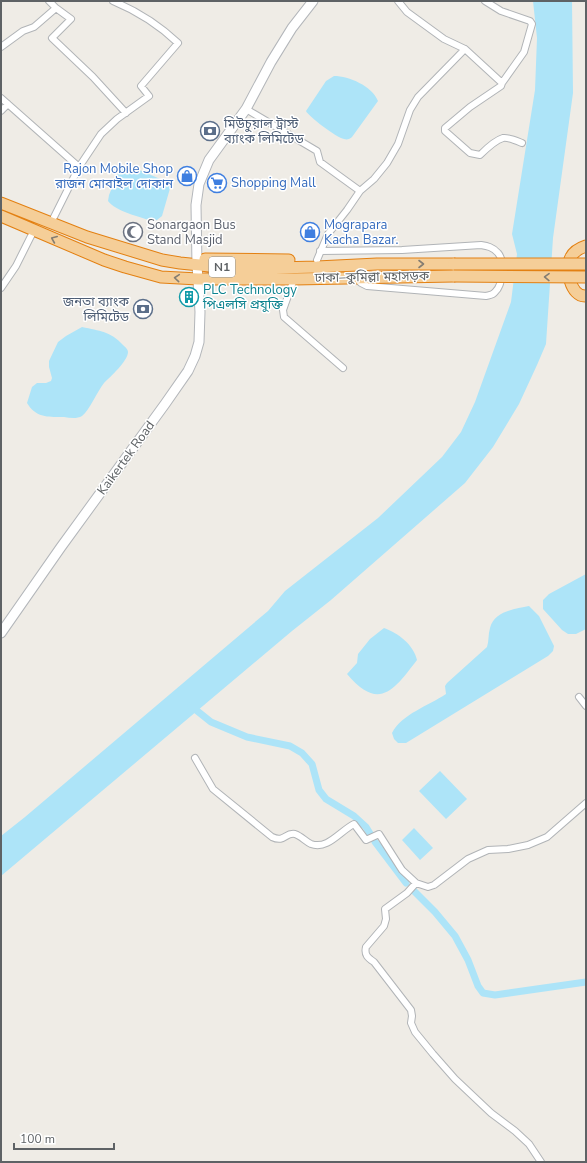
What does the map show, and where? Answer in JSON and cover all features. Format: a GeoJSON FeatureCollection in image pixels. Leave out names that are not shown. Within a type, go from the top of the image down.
{"type":"FeatureCollection","features":[{"type":"Feature","properties":{"kind":"highway"},"geometry":{"type":"LineString","coordinates":[[1,196],[122,243],[167,256],[197,262],[256,260],[319,255],[398,264]]}},
{"type":"Feature","properties":{"kind":"highway","name":"ঢাকা–কুমিল্লা মহাসড়ক"},"geometry":{"type":"LineString","coordinates":[[1,203],[87,237],[122,249],[162,260],[197,262],[239,268],[398,264],[586,264]]}},
{"type":"Feature","properties":{"kind":"highway","name":"ঢাকা–কুমিল্লা মহাসড়ক"},"geometry":{"type":"LineString","coordinates":[[1,216],[104,260],[161,277],[198,279],[454,276],[586,277]]}},
{"type":"Feature","properties":{"kind":"highway"},"geometry":{"type":"LineString","coordinates":[[586,246],[574,252],[569,261],[569,271],[570,280],[574,290],[577,294],[586,296]]}},
{"type":"Feature","properties":{"kind":"main road","name":"Kaikertek Road"},"geometry":{"type":"LineString","coordinates":[[1,633],[61,547],[166,404],[188,371],[195,356],[199,342],[200,312],[196,205],[199,184],[209,160],[246,109],[271,62],[292,28],[313,1]]}},
{"type":"Feature","properties":{"kind":"street"},"geometry":{"type":"LineString","coordinates":[[49,1],[71,19],[52,38],[126,113]]}},
{"type":"Feature","properties":{"kind":"street"},"geometry":{"type":"LineString","coordinates":[[54,217],[79,167],[101,134],[117,119],[149,96],[141,86],[178,43],[164,30],[142,15],[113,1]]}},
{"type":"Feature","properties":{"kind":"street"},"geometry":{"type":"LineString","coordinates":[[398,1],[408,12],[444,39],[465,49],[502,83]]}},
{"type":"Feature","properties":{"kind":"street"},"geometry":{"type":"LineString","coordinates":[[485,1],[501,11],[530,21],[532,24],[524,52],[501,86],[456,118],[445,128],[445,131],[470,153],[480,156],[490,146],[504,138],[522,143]]}},
{"type":"Feature","properties":{"kind":"street"},"geometry":{"type":"LineString","coordinates":[[1,47],[23,31],[34,27],[56,8]]}},
{"type":"Feature","properties":{"kind":"street"},"geometry":{"type":"LineString","coordinates":[[354,277],[367,286],[486,296],[493,294],[498,288],[501,281],[503,266],[498,252],[491,247],[480,245],[319,255],[328,234],[360,192],[388,163],[398,144],[410,110],[418,97],[465,49]]}},
{"type":"Feature","properties":{"kind":"street"},"geometry":{"type":"LineString","coordinates":[[1,98],[79,167]]}},
{"type":"Feature","properties":{"kind":"street"},"geometry":{"type":"LineString","coordinates":[[1,111],[8,104]]}},
{"type":"Feature","properties":{"kind":"street"},"geometry":{"type":"LineString","coordinates":[[246,109],[317,151],[320,162],[360,192]]}},
{"type":"Feature","properties":{"kind":"street"},"geometry":{"type":"LineString","coordinates":[[1,288],[16,266],[34,230]]}},
{"type":"Feature","properties":{"kind":"street"},"geometry":{"type":"LineString","coordinates":[[294,279],[282,310],[284,317],[343,368]]}},
{"type":"Feature","properties":{"kind":"street"},"geometry":{"type":"LineString","coordinates":[[578,697],[586,706]]}},
{"type":"Feature","properties":{"kind":"street"},"geometry":{"type":"LineString","coordinates":[[195,758],[213,789],[272,837],[281,839],[291,834],[295,834],[311,844],[319,845],[325,844],[354,824],[366,840],[379,834],[402,870],[416,882],[428,887],[434,885],[468,859],[488,850],[508,850],[528,845],[546,837],[586,803]]}},
{"type":"Feature","properties":{"kind":"street"},"geometry":{"type":"LineString","coordinates":[[416,882],[407,892],[385,909],[386,919],[384,926],[366,947],[365,951],[367,956],[374,962],[411,1010],[411,1023],[415,1032],[433,1054],[455,1080],[529,1144],[541,1162]]}},
{"type":"Feature","properties":{"kind":"water"},"geometry":{"type":"Polygon","coordinates":[[[533,1],[572,1],[573,93],[553,238],[546,344],[519,404],[493,447],[465,483],[331,600],[292,631],[1,876],[1,836],[268,611],[285,591],[378,518],[442,457],[461,432],[475,402],[511,302],[517,254],[512,234],[535,90],[537,38],[533,1]]]}},
{"type":"Feature","properties":{"kind":"water"},"geometry":{"type":"Polygon","coordinates":[[[334,76],[340,76],[353,80],[365,86],[371,91],[378,101],[352,137],[348,139],[340,138],[329,131],[306,111],[326,81],[334,76]]]}},
{"type":"Feature","properties":{"kind":"water"},"geometry":{"type":"Polygon","coordinates":[[[128,165],[171,185],[162,216],[157,220],[152,221],[128,213],[111,205],[108,201],[119,171],[128,165]]]}},
{"type":"Feature","properties":{"kind":"water"},"geometry":{"type":"Polygon","coordinates":[[[82,327],[104,332],[118,340],[127,349],[128,352],[125,360],[104,383],[85,414],[82,416],[78,418],[48,417],[34,412],[27,403],[32,387],[37,383],[46,383],[51,381],[52,378],[49,361],[58,342],[82,327]]]}},
{"type":"Feature","properties":{"kind":"water"},"geometry":{"type":"Polygon","coordinates":[[[586,574],[586,629],[576,634],[568,634],[562,630],[543,609],[543,600],[549,594],[586,574]]]}},
{"type":"Feature","properties":{"kind":"water"},"geometry":{"type":"Polygon","coordinates":[[[529,606],[539,616],[554,646],[553,651],[548,656],[406,743],[398,743],[394,739],[392,733],[396,726],[409,715],[446,694],[445,686],[447,683],[487,647],[492,622],[500,614],[529,606]]]}},
{"type":"Feature","properties":{"kind":"water"},"geometry":{"type":"Polygon","coordinates":[[[384,628],[405,640],[413,649],[417,660],[393,688],[377,694],[368,692],[358,686],[347,674],[357,663],[358,654],[370,639],[384,628]]]}},
{"type":"Feature","properties":{"kind":"water"},"geometry":{"type":"Polygon","coordinates":[[[440,771],[467,799],[446,819],[419,791],[440,771]]]}},
{"type":"Feature","properties":{"kind":"water"},"geometry":{"type":"Polygon","coordinates":[[[414,828],[433,848],[420,860],[402,840],[414,828]]]}},
{"type":"Feature","properties":{"kind":"waterway"},"geometry":{"type":"LineString","coordinates":[[191,706],[211,722],[247,737],[290,746],[302,753],[312,764],[319,790],[326,799],[354,816],[366,827],[371,835]]}},
{"type":"Feature","properties":{"kind":"waterway"},"geometry":{"type":"LineString","coordinates":[[375,842],[406,883]]}},
{"type":"Feature","properties":{"kind":"waterway"},"geometry":{"type":"LineString","coordinates":[[412,889],[435,912],[455,936],[468,960],[478,986],[483,993],[495,995],[586,982]]}},
{"type":"Feature","properties":{"kind":"place","name":"মিউচুয়াল ট্রাস্ট ব্যাংক লিমিটেড"},"geometry":{"type":"Point","coordinates":[210,131]}},
{"type":"Feature","properties":{"kind":"place","name":"Rajon Mobile Shop রাজন মোবাইল দোকান"},"geometry":{"type":"Point","coordinates":[187,176]}},
{"type":"Feature","properties":{"kind":"place","name":"Shopping Mall"},"geometry":{"type":"Point","coordinates":[217,183]}},
{"type":"Feature","properties":{"kind":"place","name":"Sonargaon Bus Stand Masjid"},"geometry":{"type":"Point","coordinates":[133,232]}},
{"type":"Feature","properties":{"kind":"place","name":"Mograpara Kacha Bazar."},"geometry":{"type":"Point","coordinates":[310,232]}},
{"type":"Feature","properties":{"kind":"place","name":"PLC Technology পিএলসি প্রযুক্তি"},"geometry":{"type":"Point","coordinates":[189,297]}},
{"type":"Feature","properties":{"kind":"place","name":"জনতা ব্যাংক লিমিটেড"},"geometry":{"type":"Point","coordinates":[143,309]}}]}
